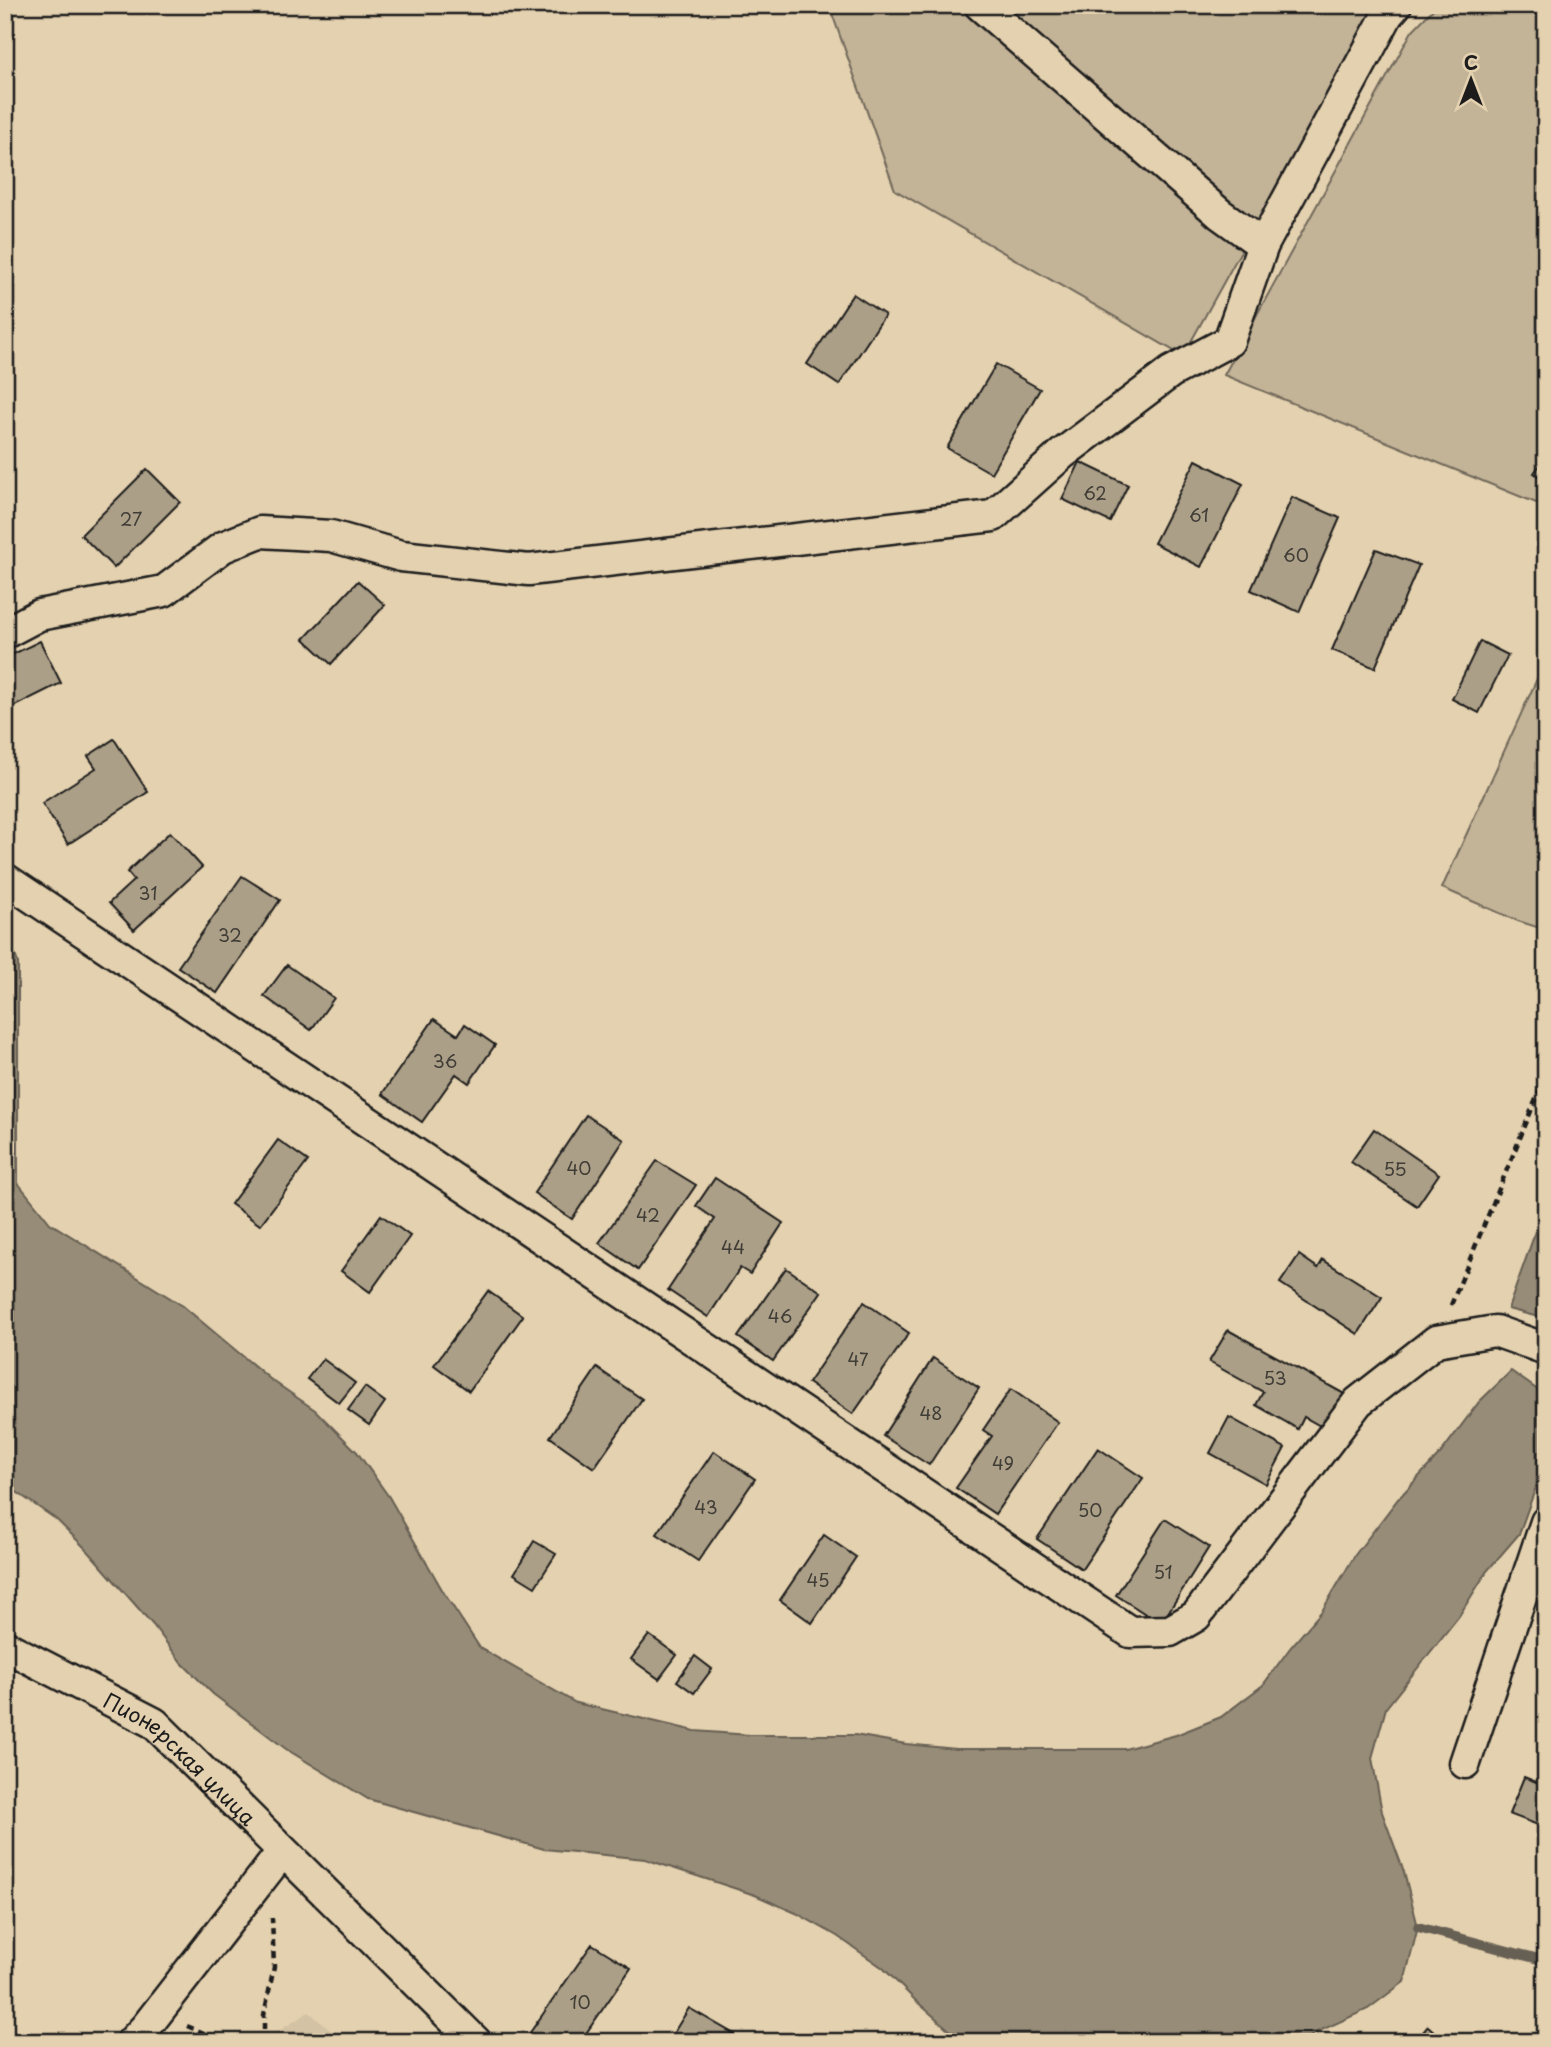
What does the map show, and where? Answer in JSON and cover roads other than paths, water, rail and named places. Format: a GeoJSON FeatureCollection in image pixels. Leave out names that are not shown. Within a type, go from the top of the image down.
{"type":"FeatureCollection","features":[{"type":"Feature","properties":{"kind":"street"},"geometry":{"type":"LineString","coordinates":[[980,5],[1220,214],[1263,245]]}},
{"type":"Feature","properties":{"kind":"street"},"geometry":{"type":"LineString","coordinates":[[5,634],[39,615],[164,591],[223,547],[260,532],[331,536],[401,556],[530,570],[993,516],[1062,454],[1171,372],[1229,341],[1263,245],[1395,5]]}},
{"type":"Feature","properties":{"kind":"street"},"geometry":{"type":"LineString","coordinates":[[5,879],[1130,1632],[1170,1631],[1196,1616],[1358,1402],[1436,1341],[1495,1331],[1546,1349]]}},
{"type":"Feature","properties":{"kind":"street"},"geometry":{"type":"LineString","coordinates":[[1465,1763],[1546,1522]]}},
{"type":"Feature","properties":{"kind":"street","name":"Пионерская улица"},"geometry":{"type":"LineString","coordinates":[[5,1646],[154,1723],[476,2042]]}},
{"type":"Feature","properties":{"kind":"street"},"geometry":{"type":"LineString","coordinates":[[132,2042],[282,1852]]}},
{"type":"Feature","properties":{"kind":"waterway"},"geometry":{"type":"LineString","coordinates":[[1418,1927],[1546,1961]]}}]}
